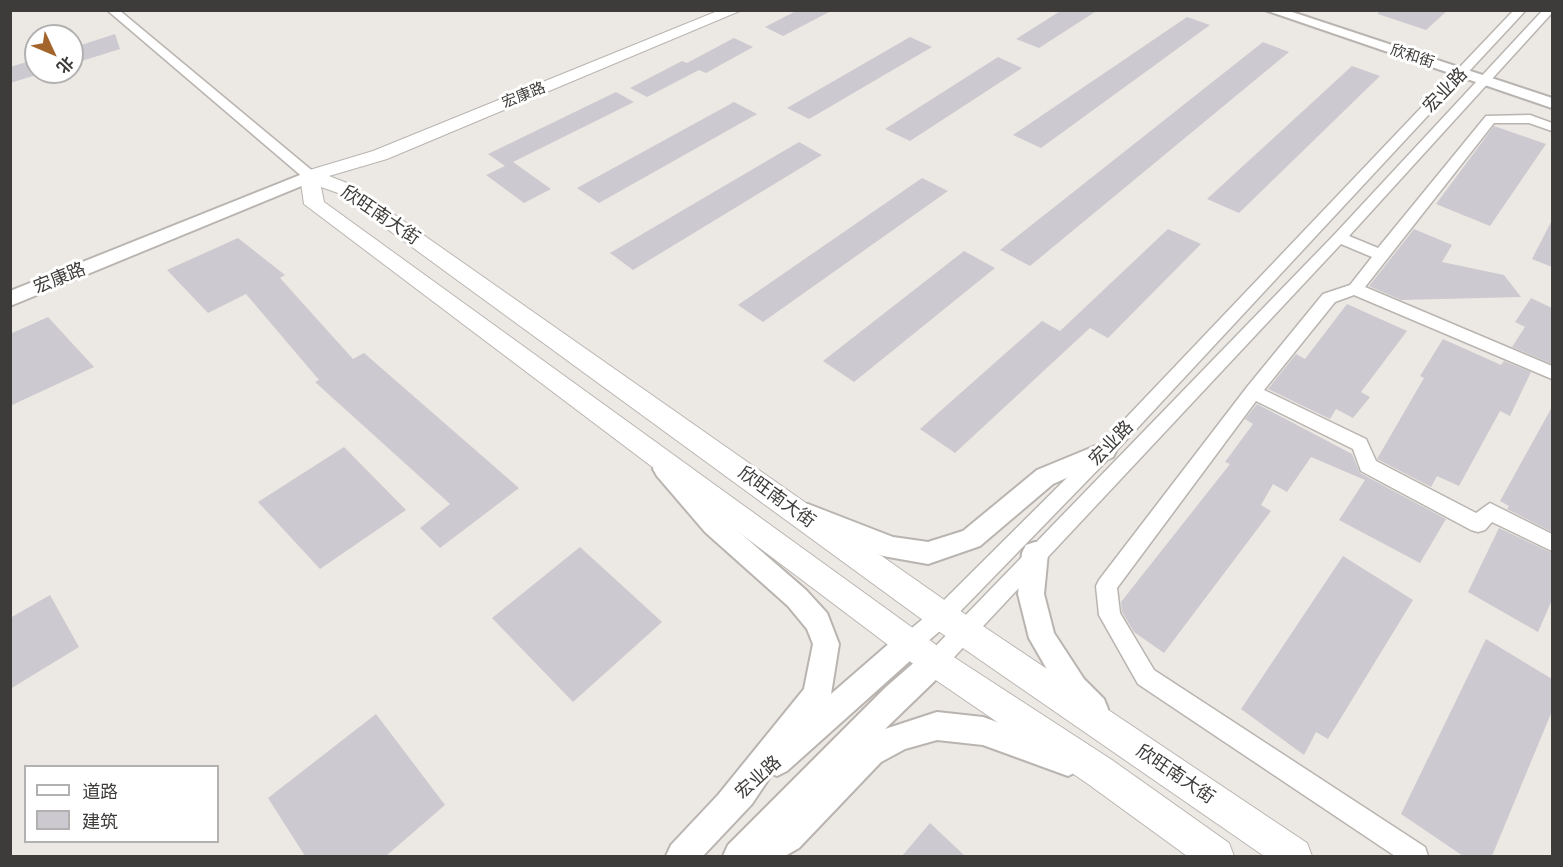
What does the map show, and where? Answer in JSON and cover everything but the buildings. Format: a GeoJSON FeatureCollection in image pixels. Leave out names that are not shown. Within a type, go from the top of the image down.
{"type":"FeatureCollection","features":[{"type":"Feature","properties":{"kind":"main road","name":"宏康路"},"geometry":{"type":"LineString","coordinates":[[310,176],[367,147],[703,10]]}},
{"type":"Feature","properties":{"kind":"main road","name":"宏康路"},"geometry":{"type":"LineString","coordinates":[[310,176],[380,154],[735,10]]}},
{"type":"Feature","properties":{"kind":"main road","name":"欣旺南大街"},"geometry":{"type":"LineString","coordinates":[[1216,856],[1100,772],[935,662],[314,204],[310,176],[345,189],[964,632],[1294,856]]}},
{"type":"Feature","properties":{"kind":"street"},"geometry":{"type":"LineString","coordinates":[[112,10],[310,176]]}},
{"type":"Feature","properties":{"kind":"street","name":"欣和街"},"geometry":{"type":"LineString","coordinates":[[1271,10],[1308,16],[1488,77],[1552,103]]}},
{"type":"Feature","properties":{"kind":"street","name":"宏业路"},"geometry":{"type":"LineString","coordinates":[[682,856],[730,803],[942,616],[1108,448],[1467,70],[1521,10]]}},
{"type":"Feature","properties":{"kind":"street","name":"宏业路"},"geometry":{"type":"LineString","coordinates":[[739,856],[896,697],[964,632],[1035,553],[1339,238],[1549,10]]}},
{"type":"Feature","properties":{"kind":"street","name":"欣和街"},"geometry":{"type":"LineString","coordinates":[[1488,77],[1552,93]]}},
{"type":"Feature","properties":{"kind":"street"},"geometry":{"type":"LineString","coordinates":[[1416,856],[1146,677],[1110,615],[1106,586],[1252,393],[1329,298],[1354,289],[1490,119],[1530,119],[1552,127]]}},
{"type":"Feature","properties":{"kind":"street","name":"宏康路"},"geometry":{"type":"LineString","coordinates":[[10,299],[310,176]]}},
{"type":"Feature","properties":{"kind":"street"},"geometry":{"type":"LineString","coordinates":[[1339,238],[1381,255]]}},
{"type":"Feature","properties":{"kind":"street"},"geometry":{"type":"LineString","coordinates":[[1354,289],[1552,373]]}},
{"type":"Feature","properties":{"kind":"street"},"geometry":{"type":"LineString","coordinates":[[1252,393],[1360,444],[1368,466],[1478,524],[1491,511],[1552,543]]}},
{"type":"Feature","properties":{"kind":"street"},"geometry":{"type":"LineString","coordinates":[[787,506],[892,548],[928,553],[971,539],[1045,477],[1108,448],[1129,458]]}},
{"type":"Feature","properties":{"kind":"street"},"geometry":{"type":"LineString","coordinates":[[649,450],[714,525],[798,598],[818,622],[826,644],[817,695],[730,803]]}},
{"type":"Feature","properties":{"kind":"street"},"geometry":{"type":"LineString","coordinates":[[1035,553],[1030,594],[1042,638],[1074,688],[1124,740]]}},
{"type":"Feature","properties":{"kind":"street"},"geometry":{"type":"LineString","coordinates":[[756,856],[788,837],[871,752],[900,736],[937,726],[983,731],[1100,772]]}}]}
